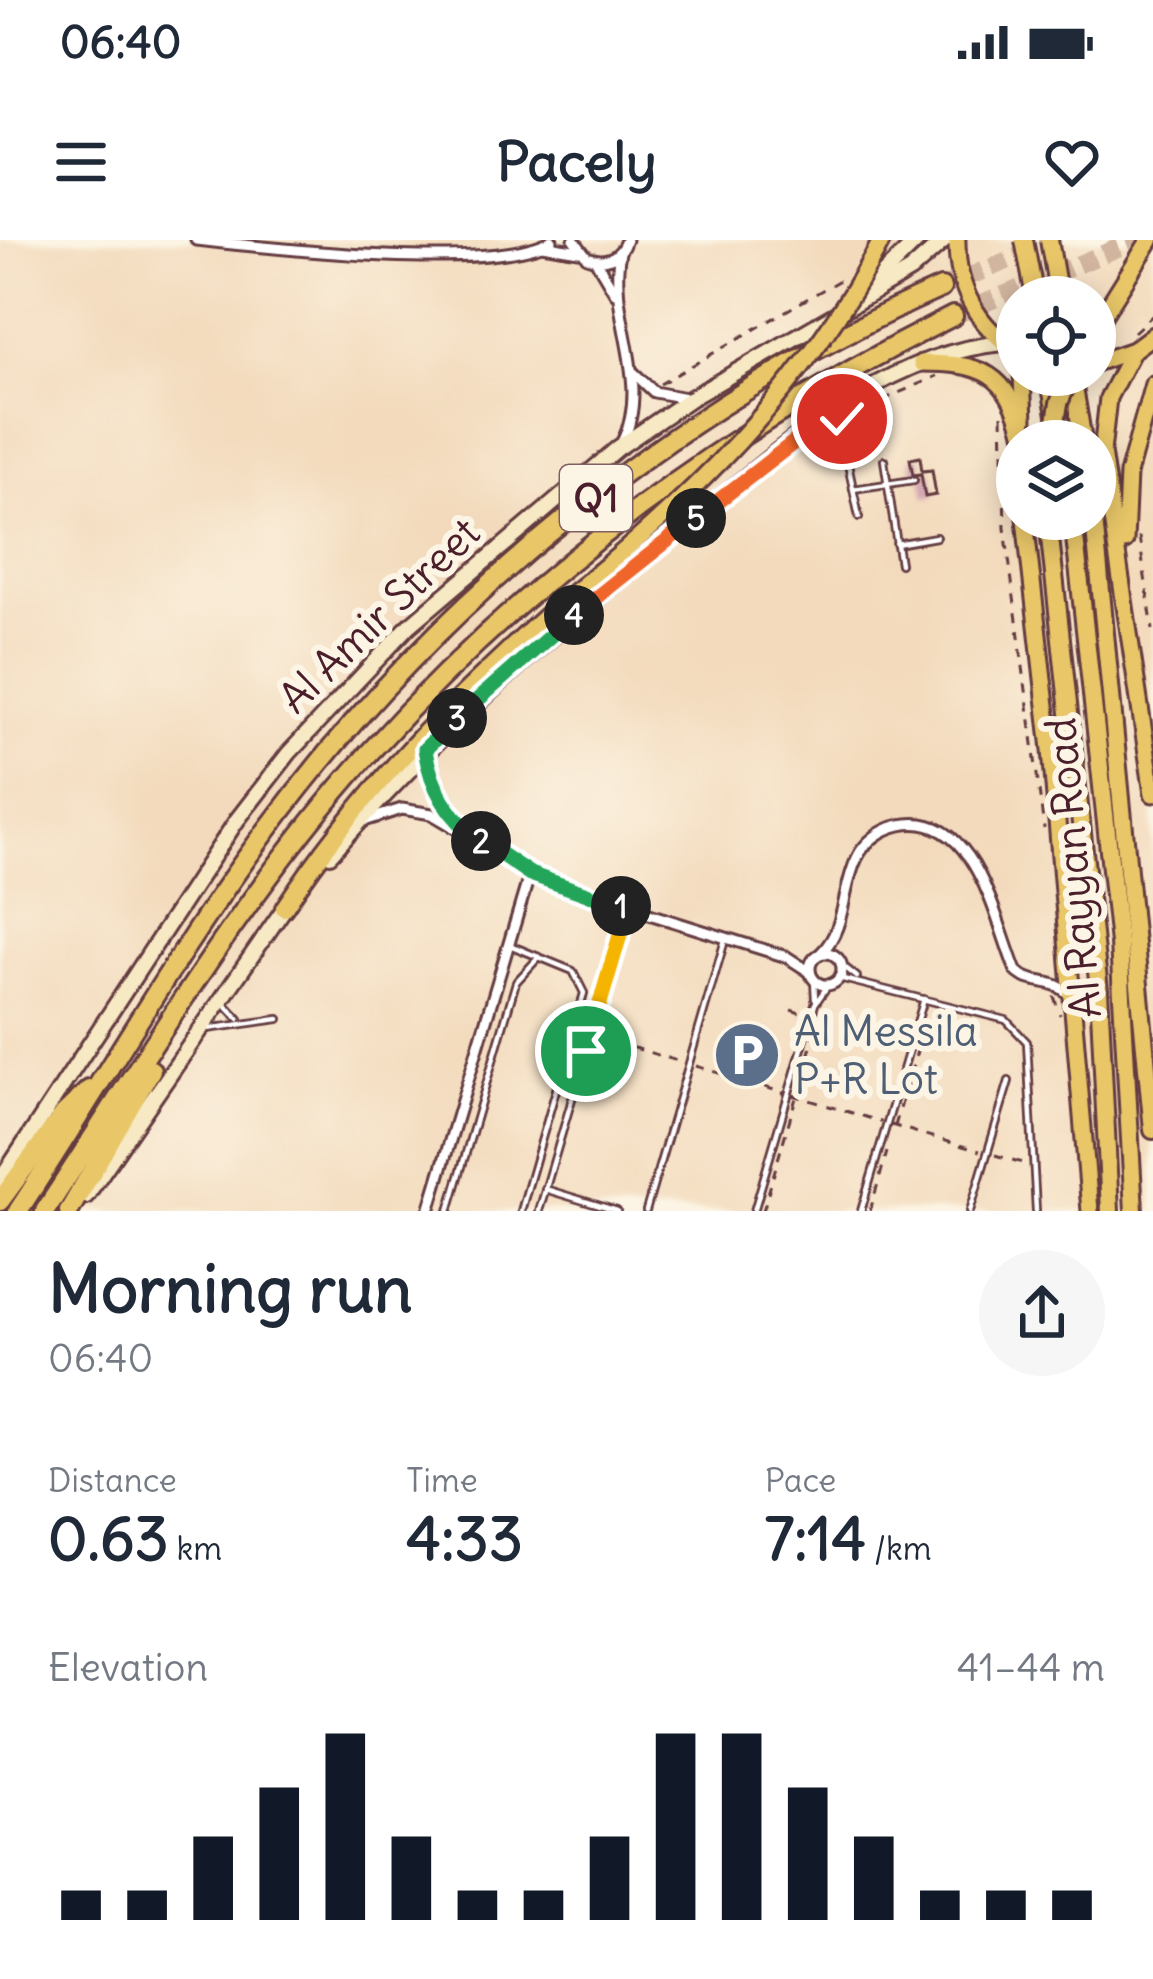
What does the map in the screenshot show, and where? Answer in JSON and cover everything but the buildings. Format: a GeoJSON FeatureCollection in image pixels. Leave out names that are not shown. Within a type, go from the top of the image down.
{"type":"FeatureCollection","features":[{"type":"Feature","properties":{"kind":"highway"},"geometry":{"type":"LineString","coordinates":[[284,908],[325,846],[412,742],[555,608],[680,507],[754,431],[830,331],[882,240]]}},
{"type":"Feature","properties":{"kind":"highway"},"geometry":{"type":"LineString","coordinates":[[1024,240],[1031,276]]}},
{"type":"Feature","properties":{"kind":"highway"},"geometry":{"type":"LineString","coordinates":[[1049,240],[1055,276]]}},
{"type":"Feature","properties":{"kind":"highway"},"geometry":{"type":"LineString","coordinates":[[1116,294],[1150,240]]}},
{"type":"Feature","properties":{"kind":"highway","name":"Al Amir Street"},"geometry":{"type":"LineString","coordinates":[[18,1211],[188,940],[268,828],[327,752],[476,598],[674,440],[838,339],[941,289]]}},
{"type":"Feature","properties":{"kind":"highway","name":"Al Amir Street"},"geometry":{"type":"LineString","coordinates":[[45,1211],[174,1014],[291,850],[368,754],[555,569],[771,413],[953,316]]}},
{"type":"Feature","properties":{"kind":"highway"},"geometry":{"type":"LineString","coordinates":[[1050,540],[1096,966],[1110,1211]]}},
{"type":"Feature","properties":{"kind":"highway","name":"Al Rayyan Road"},"geometry":{"type":"LineString","coordinates":[[1074,540],[1119,943],[1134,1211]]}},
{"type":"Feature","properties":{"kind":"highway","name":"Al Rayyan Road"},"geometry":{"type":"LineString","coordinates":[[1096,540],[1153,1130]]}},
{"type":"Feature","properties":{"kind":"highway"},"geometry":{"type":"LineString","coordinates":[[73,1211],[163,1049],[174,1014]]}},
{"type":"Feature","properties":{"kind":"highway"},"geometry":{"type":"LineString","coordinates":[[0,1201],[72,1104],[103,1081]]}},
{"type":"Feature","properties":{"kind":"main road"},"geometry":{"type":"LineString","coordinates":[[817,325],[888,273],[918,240]]}},
{"type":"Feature","properties":{"kind":"main road","name":"Al Amir Street"},"geometry":{"type":"LineString","coordinates":[[0,1181],[237,820],[289,754],[409,626],[618,448],[692,398],[910,271],[945,240]]}},
{"type":"Feature","properties":{"kind":"main road"},"geometry":{"type":"LineString","coordinates":[[957,240],[964,292],[981,320],[996,334]]}},
{"type":"Feature","properties":{"kind":"main road"},"geometry":{"type":"LineString","coordinates":[[1116,356],[1153,335]]}},
{"type":"Feature","properties":{"kind":"main road"},"geometry":{"type":"LineString","coordinates":[[73,1211],[284,908],[425,749],[542,641],[811,430],[921,363],[972,346],[996,347]]}},
{"type":"Feature","properties":{"kind":"main road","name":"Al Rayyan Road"},"geometry":{"type":"LineString","coordinates":[[1133,350],[1108,398],[1102,452],[1149,733],[1153,794]]}},
{"type":"Feature","properties":{"kind":"main road"},"geometry":{"type":"LineString","coordinates":[[921,363],[956,363],[987,371],[1008,395],[1017,420]]}},
{"type":"Feature","properties":{"kind":"main road"},"geometry":{"type":"LineString","coordinates":[[1129,622],[1128,474],[1153,384]]}},
{"type":"Feature","properties":{"kind":"main road","name":"Al Rayyan Road"},"geometry":{"type":"LineString","coordinates":[[1026,540],[1090,1207]]}},
{"type":"Feature","properties":{"kind":"street"},"geometry":{"type":"LineString","coordinates":[[196,240],[274,249],[454,254],[547,243],[577,246],[596,261],[615,293],[631,368],[633,413],[618,448]]}},
{"type":"Feature","properties":{"kind":"street"},"geometry":{"type":"LineString","coordinates":[[615,293],[626,240]]}},
{"type":"Feature","properties":{"kind":"street"},"geometry":{"type":"LineString","coordinates":[[596,261],[620,252]]}},
{"type":"Feature","properties":{"kind":"street"},"geometry":{"type":"LineString","coordinates":[[631,368],[644,387],[692,398]]}},
{"type":"Feature","properties":{"kind":"street"},"geometry":{"type":"LineString","coordinates":[[425,749],[435,791],[465,829]]}},
{"type":"Feature","properties":{"kind":"street"},"geometry":{"type":"LineString","coordinates":[[359,823],[402,809],[432,814],[465,829],[530,874],[787,957],[818,955],[839,961]]}},
{"type":"Feature","properties":{"kind":"street"},"geometry":{"type":"LineString","coordinates":[[812,976],[818,955],[835,934],[863,848],[891,827],[925,824],[956,840],[968,854],[1016,971],[1027,980],[1064,989],[1072,1000]]}},
{"type":"Feature","properties":{"kind":"street"},"geometry":{"type":"LineString","coordinates":[[429,1211],[530,874]]}},
{"type":"Feature","properties":{"kind":"street"},"geometry":{"type":"LineString","coordinates":[[787,957],[812,976],[834,981],[839,961],[835,934]]}},
{"type":"Feature","properties":{"kind":"street"},"geometry":{"type":"LineString","coordinates":[[1046,981],[1068,957]]}},
{"type":"Feature","properties":{"kind":"lane"},"geometry":{"type":"LineString","coordinates":[[844,407],[844,444],[859,517]]}},
{"type":"Feature","properties":{"kind":"lane"},"geometry":{"type":"LineString","coordinates":[[811,430],[822,429],[844,444]]}},
{"type":"Feature","properties":{"kind":"lane"},"geometry":{"type":"LineString","coordinates":[[884,460],[900,564]]}},
{"type":"Feature","properties":{"kind":"lane"},"geometry":{"type":"LineString","coordinates":[[853,489],[914,480]]}},
{"type":"Feature","properties":{"kind":"lane"},"geometry":{"type":"LineString","coordinates":[[896,544],[936,538]]}},
{"type":"Feature","properties":{"kind":"lane"},"geometry":{"type":"LineString","coordinates":[[538,1211],[628,908]]}},
{"type":"Feature","properties":{"kind":"lane"},"geometry":{"type":"LineString","coordinates":[[646,1211],[726,939]]}},
{"type":"Feature","properties":{"kind":"lane"},"geometry":{"type":"LineString","coordinates":[[509,945],[573,970],[584,993],[521,1211]]}},
{"type":"Feature","properties":{"kind":"lane"},"geometry":{"type":"LineString","coordinates":[[449,1211],[516,982],[539,957]]}},
{"type":"Feature","properties":{"kind":"lane"},"geometry":{"type":"LineString","coordinates":[[839,961],[861,980]]}},
{"type":"Feature","properties":{"kind":"lane"},"geometry":{"type":"LineString","coordinates":[[754,1211],[815,1004],[812,976]]}},
{"type":"Feature","properties":{"kind":"lane"},"geometry":{"type":"LineString","coordinates":[[815,1004],[834,981],[861,980],[1006,1020],[1024,1034],[1036,1211]]}},
{"type":"Feature","properties":{"kind":"lane"},"geometry":{"type":"LineString","coordinates":[[861,1211],[891,1125],[924,999]]}},
{"type":"Feature","properties":{"kind":"lane"},"geometry":{"type":"LineString","coordinates":[[222,1000],[228,1012],[251,1021]]}},
{"type":"Feature","properties":{"kind":"lane"},"geometry":{"type":"LineString","coordinates":[[202,1031],[279,1019]]}},
{"type":"Feature","properties":{"kind":"lane"},"geometry":{"type":"LineString","coordinates":[[970,1211],[1009,1081]]}},
{"type":"Feature","properties":{"kind":"lane"},"geometry":{"type":"LineString","coordinates":[[545,1190],[617,1211]]}},
{"type":"Feature","properties":{"kind":"path"},"geometry":{"type":"LineString","coordinates":[[644,387],[672,381],[849,275]]}},
{"type":"Feature","properties":{"kind":"path"},"geometry":{"type":"LineString","coordinates":[[844,444],[857,433],[865,408],[949,374]]}},
{"type":"Feature","properties":{"kind":"path"},"geometry":{"type":"LineString","coordinates":[[1001,408],[1004,528],[1044,830]]}},
{"type":"Feature","properties":{"kind":"path"},"geometry":{"type":"LineString","coordinates":[[1137,519],[1153,630]]}},
{"type":"Feature","properties":{"kind":"path"},"geometry":{"type":"LineString","coordinates":[[1046,981],[1062,1024]]}},
{"type":"Feature","properties":{"kind":"path"},"geometry":{"type":"LineString","coordinates":[[870,1211],[891,1125],[926,1024]]}},
{"type":"Feature","properties":{"kind":"path"},"geometry":{"type":"LineString","coordinates":[[764,1211],[818,1025]]}},
{"type":"Feature","properties":{"kind":"path"},"geometry":{"type":"LineString","coordinates":[[590,1035],[1034,1166]]}},
{"type":"Feature","properties":{"kind":"tunnel"},"geometry":{"type":"LineString","coordinates":[[941,288],[1058,240]]}},
{"type":"Feature","properties":{"kind":"tunnel"},"geometry":{"type":"LineString","coordinates":[[953,316],[1137,240]]}},
{"type":"Feature","properties":{"kind":"place","name":"Al Messila P+R Lot"},"geometry":{"type":"Point","coordinates":[747,1055]}},
{"type":"Feature","properties":{"kind":"route"},"geometry":{"type":"LineString","coordinates":[[586,1051],[628,908],[530,874],[465,829],[435,791],[425,749],[542,641],[716,501],[844,407],[842,419]]}}]}
